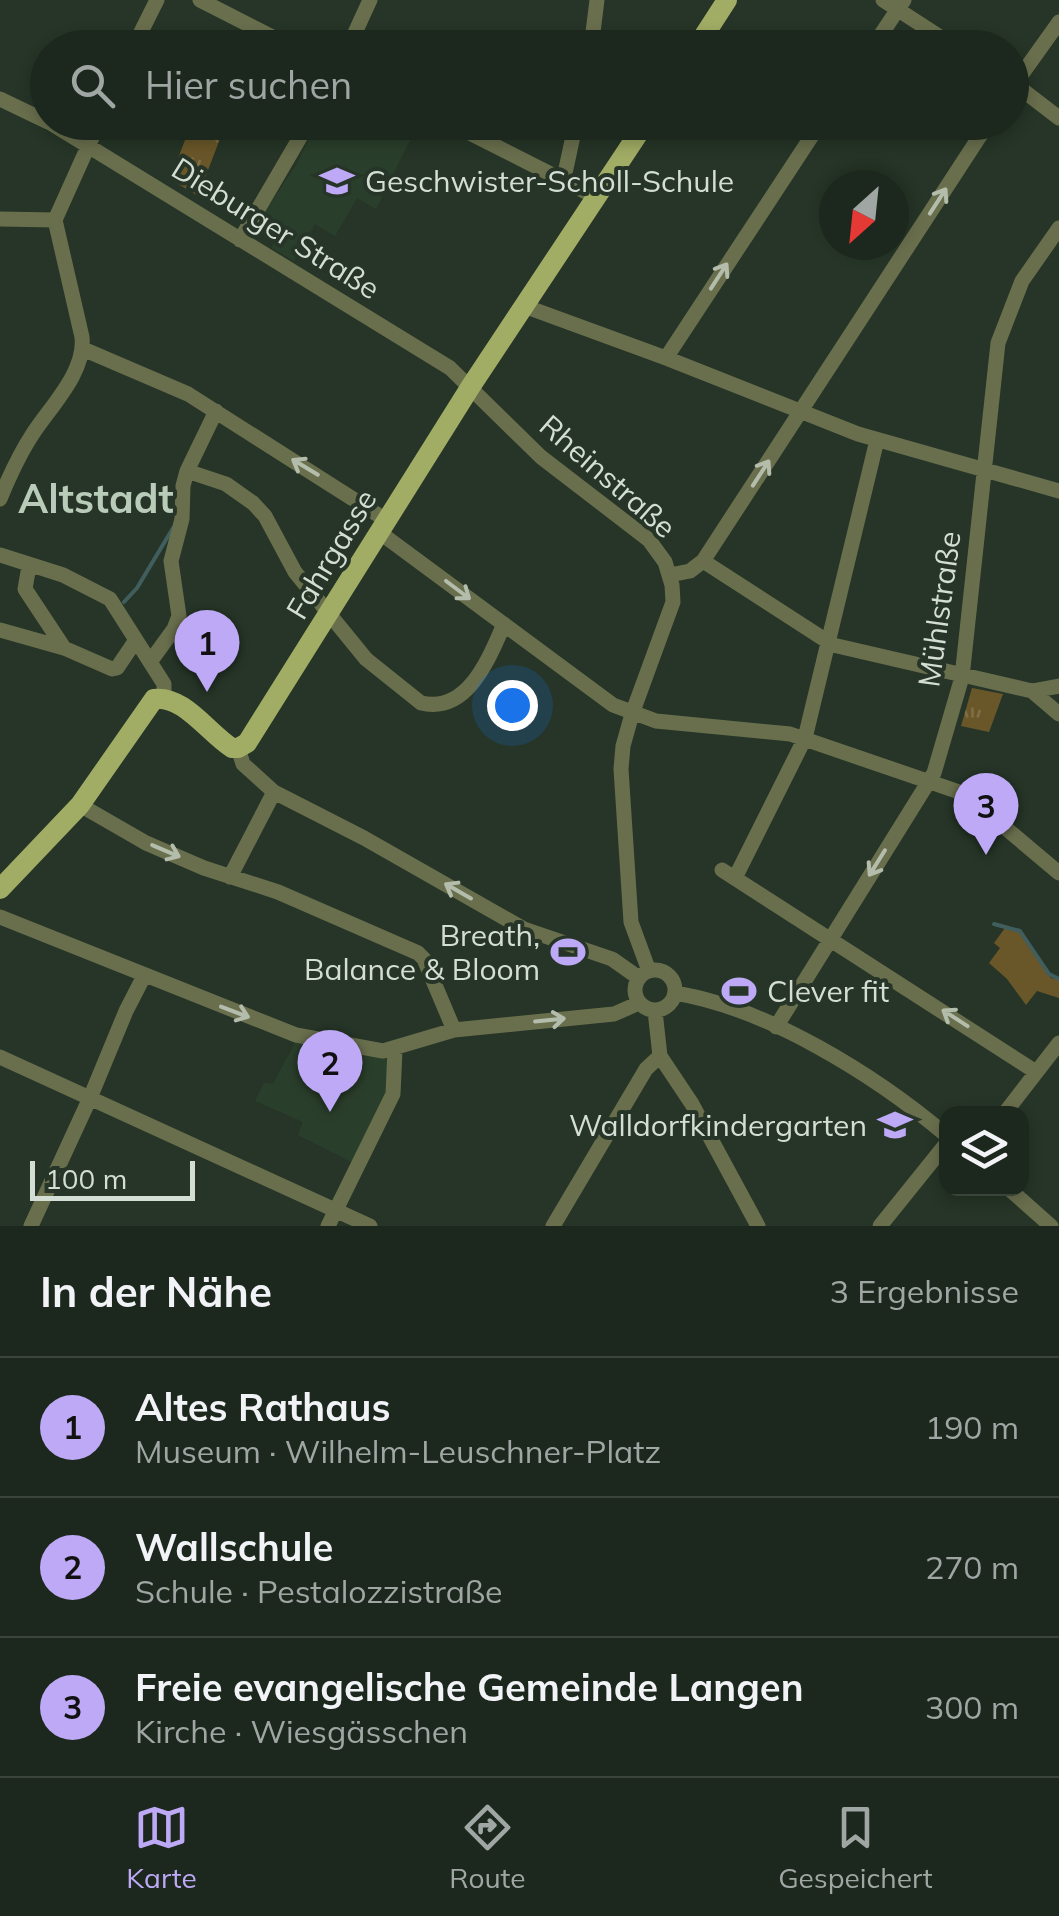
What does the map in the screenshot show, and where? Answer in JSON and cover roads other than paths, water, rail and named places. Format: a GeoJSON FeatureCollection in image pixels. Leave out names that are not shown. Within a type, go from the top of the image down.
{"type":"FeatureCollection","features":[{"type":"Feature","properties":{"kind":"main road"},"geometry":{"type":"LineString","coordinates":[[708,30],[727,0]]}},
{"type":"Feature","properties":{"kind":"main road","name":"Fahrgasse"},"geometry":{"type":"LineString","coordinates":[[238,748],[260,726],[470,386],[634,140]]}},
{"type":"Feature","properties":{"kind":"main road"},"geometry":{"type":"LineString","coordinates":[[0,889],[80,806],[156,698],[166,698],[226,744],[238,748]]}},
{"type":"Feature","properties":{"kind":"street"},"geometry":{"type":"LineString","coordinates":[[142,30],[156,0]]}},
{"type":"Feature","properties":{"kind":"street"},"geometry":{"type":"LineString","coordinates":[[200,0],[259,30]]}},
{"type":"Feature","properties":{"kind":"street"},"geometry":{"type":"LineString","coordinates":[[356,30],[370,0]]}},
{"type":"Feature","properties":{"kind":"street"},"geometry":{"type":"LineString","coordinates":[[593,30],[597,0]]}},
{"type":"Feature","properties":{"kind":"street"},"geometry":{"type":"LineString","coordinates":[[883,0],[901,5],[934,30]]}},
{"type":"Feature","properties":{"kind":"street"},"geometry":{"type":"LineString","coordinates":[[884,30],[901,5]]}},
{"type":"Feature","properties":{"kind":"street"},"geometry":{"type":"LineString","coordinates":[[1029,62],[1059,22]]}},
{"type":"Feature","properties":{"kind":"street"},"geometry":{"type":"LineString","coordinates":[[1029,96],[1059,118]]}},
{"type":"Feature","properties":{"kind":"street","name":"Dieburger Straße"},"geometry":{"type":"LineString","coordinates":[[0,100],[30,114]]}},
{"type":"Feature","properties":{"kind":"street","name":"Dieburger Straße"},"geometry":{"type":"LineString","coordinates":[[82,140],[438,359],[470,386]]}},
{"type":"Feature","properties":{"kind":"street"},"geometry":{"type":"LineString","coordinates":[[0,499],[21,453],[72,376],[83,349],[55,220],[92,140]]}},
{"type":"Feature","properties":{"kind":"street"},"geometry":{"type":"LineString","coordinates":[[240,240],[298,140]]}},
{"type":"Feature","properties":{"kind":"street"},"geometry":{"type":"LineString","coordinates":[[485,140],[596,197]]}},
{"type":"Feature","properties":{"kind":"street"},"geometry":{"type":"LineString","coordinates":[[564,178],[572,140]]}},
{"type":"Feature","properties":{"kind":"street"},"geometry":{"type":"LineString","coordinates":[[666,358],[809,140]]}},
{"type":"Feature","properties":{"kind":"street"},"geometry":{"type":"LineString","coordinates":[[670,575],[690,572],[704,561],[977,140]]}},
{"type":"Feature","properties":{"kind":"street"},"geometry":{"type":"LineString","coordinates":[[0,219],[55,220]]}},
{"type":"Feature","properties":{"kind":"street","name":"Mühlstraße"},"geometry":{"type":"LineString","coordinates":[[776,1027],[934,773],[962,677],[995,362],[1002,328],[1022,281],[1059,228]]}},
{"type":"Feature","properties":{"kind":"street"},"geometry":{"type":"LineString","coordinates":[[524,306],[878,440],[1059,491]]}},
{"type":"Feature","properties":{"kind":"street"},"geometry":{"type":"LineString","coordinates":[[83,349],[170,385],[216,411],[383,526],[613,706],[656,721],[805,738],[929,781],[975,800],[1059,873]]}},
{"type":"Feature","properties":{"kind":"street","name":"Rheinstraße"},"geometry":{"type":"LineString","coordinates":[[470,386],[541,457],[648,540],[670,575],[672,609],[632,714],[621,768],[628,890],[644,974]]}},
{"type":"Feature","properties":{"kind":"street"},"geometry":{"type":"LineString","coordinates":[[150,662],[174,628],[180,610],[171,560],[182,518],[187,471],[216,411]]}},
{"type":"Feature","properties":{"kind":"street"},"geometry":{"type":"LineString","coordinates":[[878,440],[805,738],[728,874],[1036,1072]]}},
{"type":"Feature","properties":{"kind":"street"},"geometry":{"type":"LineString","coordinates":[[187,471],[226,484],[254,503],[295,572],[371,664],[421,702],[432,705],[448,701],[478,679],[504,624]]}},
{"type":"Feature","properties":{"kind":"street"},"geometry":{"type":"LineString","coordinates":[[0,556],[28,570],[63,575],[105,595],[164,684],[166,698]]}},
{"type":"Feature","properties":{"kind":"street"},"geometry":{"type":"LineString","coordinates":[[704,561],[828,643],[1032,691],[1059,686]]}},
{"type":"Feature","properties":{"kind":"street"},"geometry":{"type":"LineString","coordinates":[[28,570],[25,590],[64,648]]}},
{"type":"Feature","properties":{"kind":"street"},"geometry":{"type":"LineString","coordinates":[[0,630],[64,648],[112,668],[117,668],[136,640]]}},
{"type":"Feature","properties":{"kind":"street"},"geometry":{"type":"LineString","coordinates":[[1032,691],[1059,714]]}},
{"type":"Feature","properties":{"kind":"street"},"geometry":{"type":"LineString","coordinates":[[238,748],[243,764],[274,792],[524,929],[644,974],[668,975],[675,993],[670,1004],[655,1010],[639,1003],[634,990],[644,974]]}},
{"type":"Feature","properties":{"kind":"street"},"geometry":{"type":"LineString","coordinates":[[230,877],[274,792]]}},
{"type":"Feature","properties":{"kind":"street"},"geometry":{"type":"LineString","coordinates":[[80,806],[128,835],[230,877],[278,892],[418,952],[454,1030]]}},
{"type":"Feature","properties":{"kind":"street"},"geometry":{"type":"LineString","coordinates":[[0,917],[308,1039],[383,1051],[454,1030],[614,1014],[639,1003]]}},
{"type":"Feature","properties":{"kind":"street"},"geometry":{"type":"LineString","coordinates":[[31,1226],[144,976]]}},
{"type":"Feature","properties":{"kind":"street"},"geometry":{"type":"LineString","coordinates":[[675,993],[726,1004],[776,1027],[872,1080],[939,1130]]}},
{"type":"Feature","properties":{"kind":"street"},"geometry":{"type":"LineString","coordinates":[[655,1010],[660,1056],[692,1104],[758,1226]]}},
{"type":"Feature","properties":{"kind":"street"},"geometry":{"type":"LineString","coordinates":[[1010,1106],[1059,1042]]}},
{"type":"Feature","properties":{"kind":"street"},"geometry":{"type":"LineString","coordinates":[[332,1218],[393,1094],[395,1050]]}},
{"type":"Feature","properties":{"kind":"street"},"geometry":{"type":"LineString","coordinates":[[553,1226],[646,1069],[660,1056]]}},
{"type":"Feature","properties":{"kind":"street"},"geometry":{"type":"LineString","coordinates":[[0,1057],[332,1218],[370,1226]]}},
{"type":"Feature","properties":{"kind":"street"},"geometry":{"type":"LineString","coordinates":[[880,1226],[939,1153]]}},
{"type":"Feature","properties":{"kind":"street"},"geometry":{"type":"LineString","coordinates":[[1017,1196],[1051,1226]]}},
{"type":"Feature","properties":{"kind":"waterway"},"geometry":{"type":"LineString","coordinates":[[124,602],[137,588],[173,528]]}},
{"type":"Feature","properties":{"kind":"waterway"},"geometry":{"type":"LineString","coordinates":[[994,924],[1020,931],[1049,974],[1059,979]]}},
{"type":"Feature","properties":{"kind":"place","name":"Geschwister-Scholl-Schule"},"geometry":{"type":"Point","coordinates":[337,181]}},
{"type":"Feature","properties":{"kind":"place","name":"Altes Rathaus"},"geometry":{"type":"Point","coordinates":[207,692]}},
{"type":"Feature","properties":{"kind":"place","name":"Freie evangelische Gemeinde Langen"},"geometry":{"type":"Point","coordinates":[986,855]}},
{"type":"Feature","properties":{"kind":"place","name":"Breath, Balance & Bloom"},"geometry":{"type":"Point","coordinates":[568,952]}},
{"type":"Feature","properties":{"kind":"place","name":"Clever fit"},"geometry":{"type":"Point","coordinates":[739,991]}},
{"type":"Feature","properties":{"kind":"place","name":"Wallschule"},"geometry":{"type":"Point","coordinates":[330,1112]}},
{"type":"Feature","properties":{"kind":"place","name":"Walldorfkindergarten"},"geometry":{"type":"Point","coordinates":[895,1125]}},
{"type":"Feature","properties":{"kind":"district","name":"Altstadt"},"geometry":{"type":"Point","coordinates":[96,498]}}]}
